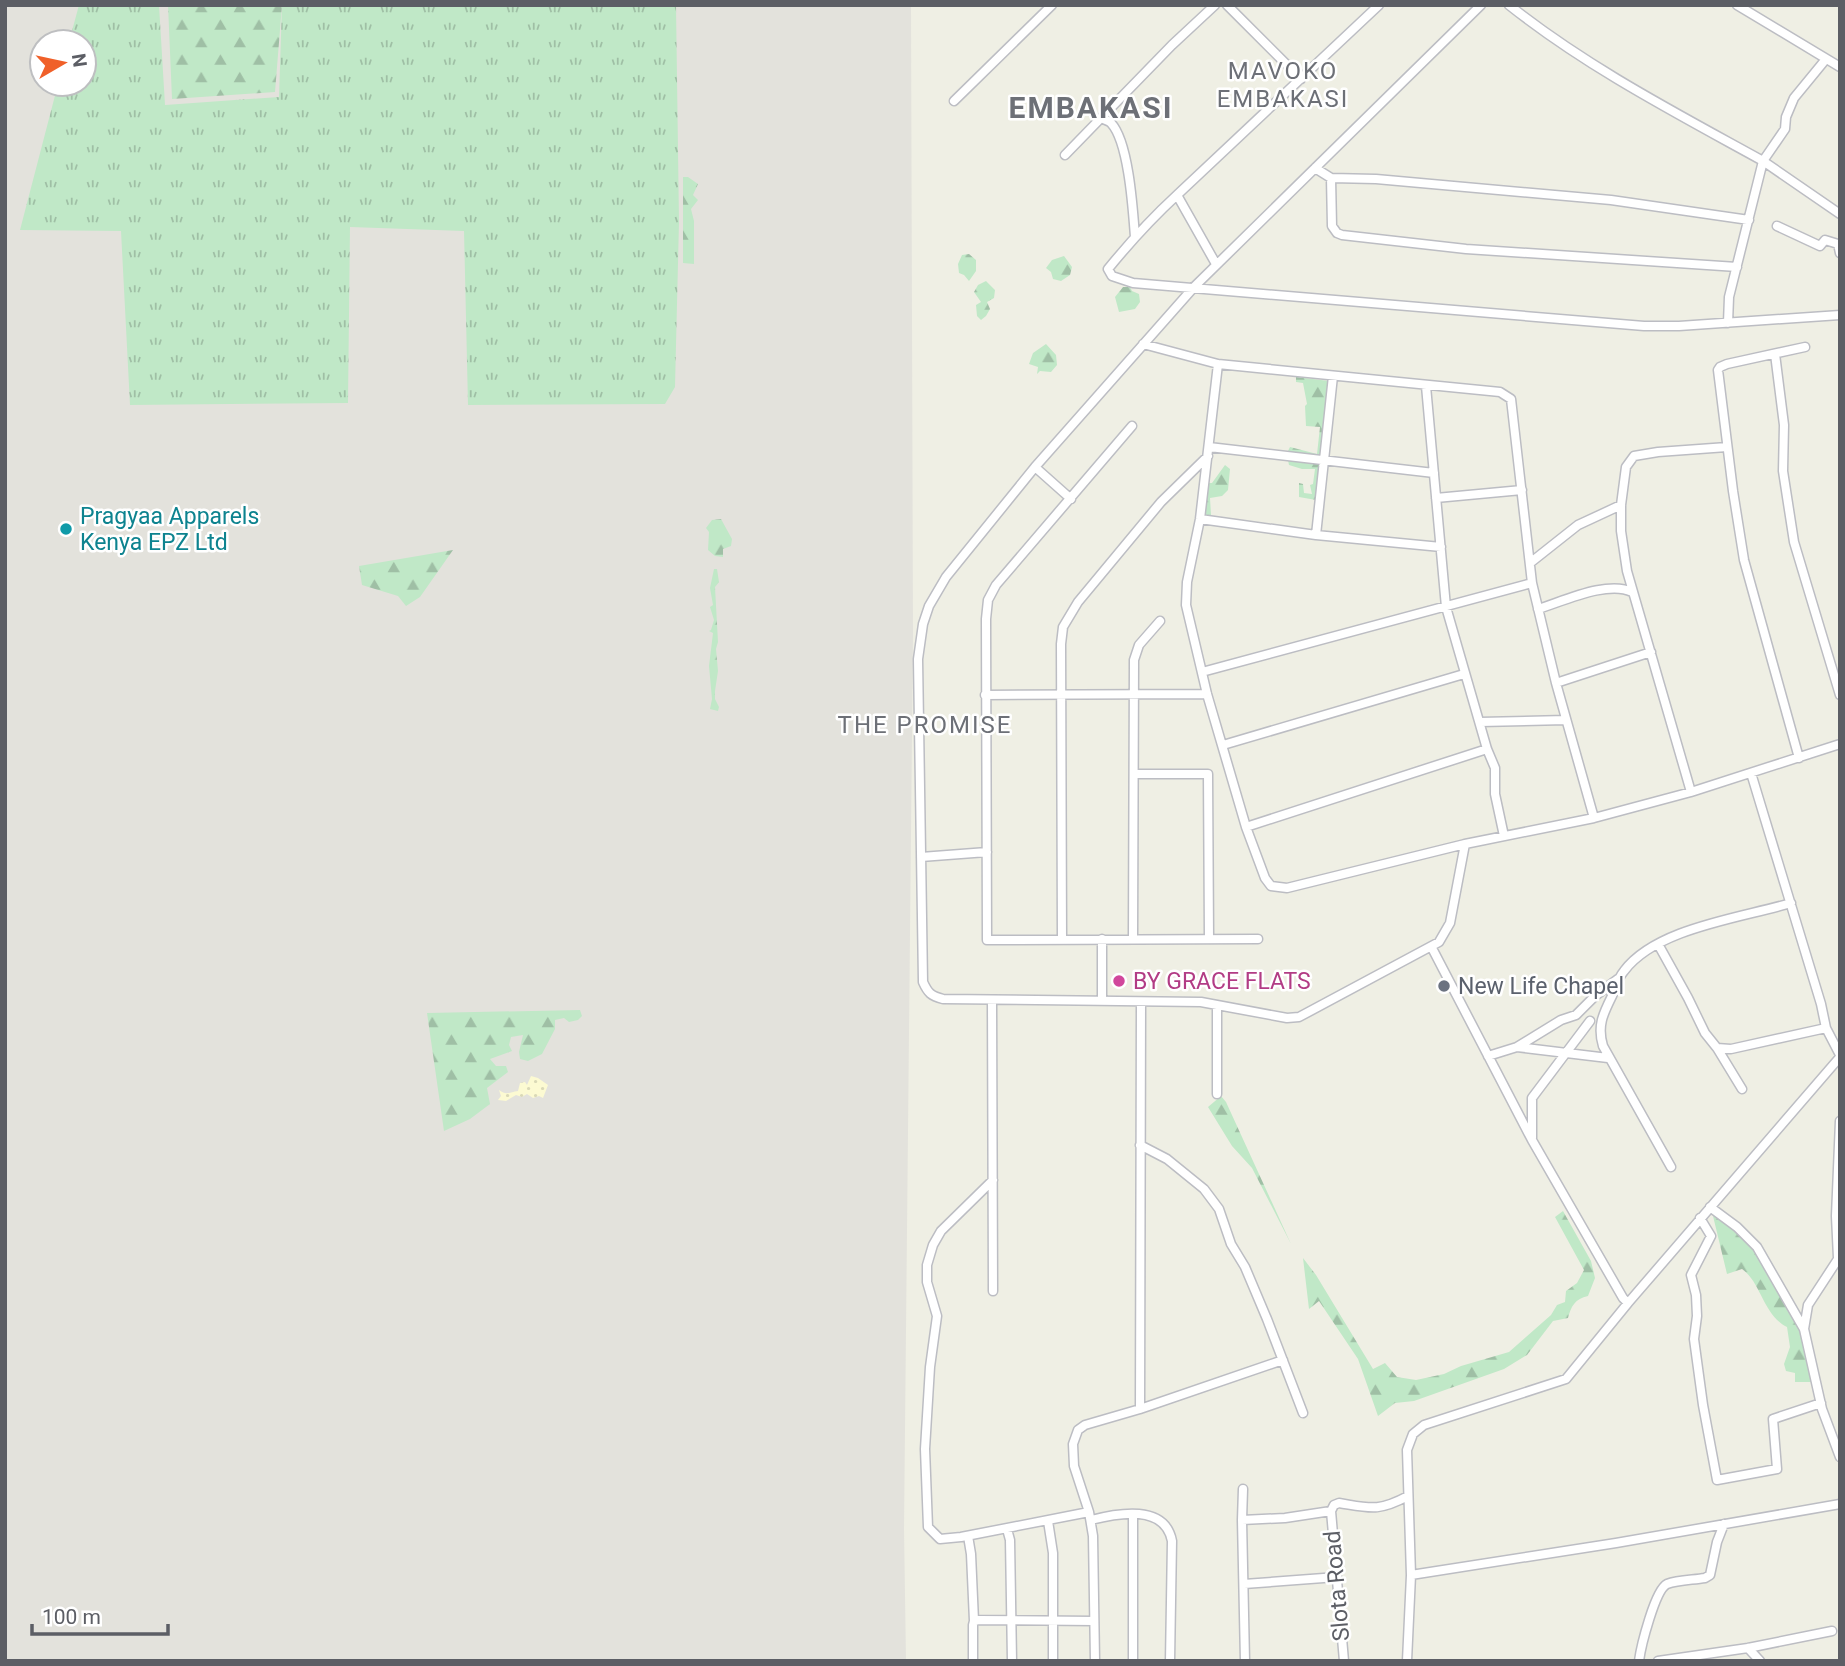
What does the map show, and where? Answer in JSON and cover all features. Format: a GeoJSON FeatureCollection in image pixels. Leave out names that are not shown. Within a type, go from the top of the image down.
{"type":"FeatureCollection","features":[{"type":"Feature","properties":{"kind":"street"},"geometry":{"type":"LineString","coordinates":[[954,101],[1052,5]]}},
{"type":"Feature","properties":{"kind":"street"},"geometry":{"type":"LineString","coordinates":[[1065,155],[1172,45],[1215,5]]}},
{"type":"Feature","properties":{"kind":"street"},"geometry":{"type":"LineString","coordinates":[[1227,5],[1301,79]]}},
{"type":"Feature","properties":{"kind":"street"},"geometry":{"type":"LineString","coordinates":[[1379,5],[1135,237],[1108,269],[1112,276],[1133,283],[1644,326],[1840,315]]}},
{"type":"Feature","properties":{"kind":"street"},"geometry":{"type":"LineString","coordinates":[[1465,844],[1450,923],[1439,942],[1299,1017],[1287,1018],[1201,1002],[943,999],[932,997],[923,982],[918,659],[923,624],[929,606],[946,577],[1035,467],[1194,287],[1480,5]]}},
{"type":"Feature","properties":{"kind":"street"},"geometry":{"type":"LineString","coordinates":[[1509,5],[1538,28],[1627,85],[1763,161],[1840,214]]}},
{"type":"Feature","properties":{"kind":"street"},"geometry":{"type":"LineString","coordinates":[[1737,5],[1840,67]]}},
{"type":"Feature","properties":{"kind":"street"},"geometry":{"type":"LineString","coordinates":[[1728,323],[1729,298],[1763,161],[1785,129],[1786,117],[1794,98],[1826,59]]}},
{"type":"Feature","properties":{"kind":"street"},"geometry":{"type":"LineString","coordinates":[[1101,118],[1110,122],[1119,139],[1132,198],[1135,237]]}},
{"type":"Feature","properties":{"kind":"street"},"geometry":{"type":"LineString","coordinates":[[1315,168],[1331,178],[1376,178],[1611,200],[1749,220]]}},
{"type":"Feature","properties":{"kind":"street"},"geometry":{"type":"LineString","coordinates":[[1331,178],[1332,226],[1342,235],[1466,249],[1737,267]]}},
{"type":"Feature","properties":{"kind":"street"},"geometry":{"type":"LineString","coordinates":[[1177,195],[1216,264]]}},
{"type":"Feature","properties":{"kind":"street"},"geometry":{"type":"LineString","coordinates":[[1777,226],[1820,246],[1825,240],[1834,241],[1838,244],[1840,253]]}},
{"type":"Feature","properties":{"kind":"street"},"geometry":{"type":"LineString","coordinates":[[1143,344],[1218,365],[1500,392],[1511,399],[1532,583],[1556,683],[1594,818]]}},
{"type":"Feature","properties":{"kind":"street"},"geometry":{"type":"LineString","coordinates":[[1799,758],[1744,560],[1718,370],[1720,366],[1805,347]]}},
{"type":"Feature","properties":{"kind":"street"},"geometry":{"type":"LineString","coordinates":[[1775,354],[1784,425],[1783,471],[1794,542],[1840,695]]}},
{"type":"Feature","properties":{"kind":"street"},"geometry":{"type":"LineString","coordinates":[[1218,365],[1200,519],[1186,582],[1186,605],[1207,694],[1246,827],[1270,886],[1287,888],[1465,844],[1594,818],[1691,792],[1840,744]]}},
{"type":"Feature","properties":{"kind":"street"},"geometry":{"type":"LineString","coordinates":[[1316,535],[1333,376]]}},
{"type":"Feature","properties":{"kind":"street"},"geometry":{"type":"LineString","coordinates":[[1426,386],[1446,607],[1464,674],[1495,768],[1495,794],[1504,836]]}},
{"type":"Feature","properties":{"kind":"street"},"geometry":{"type":"LineString","coordinates":[[1132,426],[991,592],[986,610],[985,695],[987,940],[1258,939]]}},
{"type":"Feature","properties":{"kind":"street"},"geometry":{"type":"LineString","coordinates":[[1691,792],[1632,592],[1621,531],[1621,505],[1626,467],[1634,456],[1727,447]]}},
{"type":"Feature","properties":{"kind":"street"},"geometry":{"type":"LineString","coordinates":[[1209,452],[1434,473]]}},
{"type":"Feature","properties":{"kind":"street"},"geometry":{"type":"LineString","coordinates":[[1062,939],[1061,635],[1067,618],[1161,502],[1209,452]]}},
{"type":"Feature","properties":{"kind":"street"},"geometry":{"type":"LineString","coordinates":[[1035,467],[1071,499]]}},
{"type":"Feature","properties":{"kind":"street"},"geometry":{"type":"LineString","coordinates":[[1436,498],[1522,490]]}},
{"type":"Feature","properties":{"kind":"street"},"geometry":{"type":"LineString","coordinates":[[1530,563],[1578,525],[1621,505]]}},
{"type":"Feature","properties":{"kind":"street"},"geometry":{"type":"LineString","coordinates":[[1200,519],[1316,535],[1441,547]]}},
{"type":"Feature","properties":{"kind":"street"},"geometry":{"type":"LineString","coordinates":[[1202,672],[1532,583]]}},
{"type":"Feature","properties":{"kind":"street"},"geometry":{"type":"LineString","coordinates":[[1538,609],[1607,588],[1622,587],[1632,592]]}},
{"type":"Feature","properties":{"kind":"street"},"geometry":{"type":"LineString","coordinates":[[1133,939],[1133,693],[1136,652],[1143,639],[1160,621]]}},
{"type":"Feature","properties":{"kind":"street"},"geometry":{"type":"LineString","coordinates":[[1556,683],[1651,652]]}},
{"type":"Feature","properties":{"kind":"street"},"geometry":{"type":"LineString","coordinates":[[1223,746],[1464,674]]}},
{"type":"Feature","properties":{"kind":"street"},"geometry":{"type":"LineString","coordinates":[[985,695],[1207,694]]}},
{"type":"Feature","properties":{"kind":"street"},"geometry":{"type":"LineString","coordinates":[[1480,722],[1566,720]]}},
{"type":"Feature","properties":{"kind":"street"},"geometry":{"type":"LineString","coordinates":[[1246,827],[1487,749]]}},
{"type":"Feature","properties":{"kind":"street"},"geometry":{"type":"LineString","coordinates":[[1407,1661],[1411,1575],[1407,1450],[1418,1427],[1566,1379],[1840,1056],[1826,1028],[1751,773]]}},
{"type":"Feature","properties":{"kind":"street"},"geometry":{"type":"LineString","coordinates":[[1133,774],[1208,774],[1209,939]]}},
{"type":"Feature","properties":{"kind":"street"},"geometry":{"type":"LineString","coordinates":[[921,857],[986,852]]}},
{"type":"Feature","properties":{"kind":"street"},"geometry":{"type":"LineString","coordinates":[[1488,1056],[1517,1047],[1537,1033],[1580,1011],[1642,954],[1658,944],[1696,929],[1791,903]]}},
{"type":"Feature","properties":{"kind":"street"},"geometry":{"type":"LineString","coordinates":[[1101,939],[1102,1000]]}},
{"type":"Feature","properties":{"kind":"street"},"geometry":{"type":"LineString","coordinates":[[1658,944],[1704,1033],[1717,1048],[1742,1089]]}},
{"type":"Feature","properties":{"kind":"street"},"geometry":{"type":"LineString","coordinates":[[1432,948],[1532,1140],[1628,1303]]}},
{"type":"Feature","properties":{"kind":"street"},"geometry":{"type":"LineString","coordinates":[[1620,977],[1599,1029],[1602,1046],[1671,1167]]}},
{"type":"Feature","properties":{"kind":"street"},"geometry":{"type":"LineString","coordinates":[[992,1000],[993,1292]]}},
{"type":"Feature","properties":{"kind":"street"},"geometry":{"type":"LineString","coordinates":[[1140,1409],[1141,1002]]}},
{"type":"Feature","properties":{"kind":"street"},"geometry":{"type":"LineString","coordinates":[[1217,1005],[1217,1094]]}},
{"type":"Feature","properties":{"kind":"street"},"geometry":{"type":"LineString","coordinates":[[1580,1011],[1599,1029]]}},
{"type":"Feature","properties":{"kind":"street"},"geometry":{"type":"LineString","coordinates":[[1532,1140],[1532,1098],[1590,1021]]}},
{"type":"Feature","properties":{"kind":"street"},"geometry":{"type":"LineString","coordinates":[[1717,1048],[1731,1049],[1826,1028]]}},
{"type":"Feature","properties":{"kind":"street"},"geometry":{"type":"LineString","coordinates":[[1517,1047],[1608,1058]]}},
{"type":"Feature","properties":{"kind":"street"},"geometry":{"type":"LineString","coordinates":[[1804,1329],[1808,1305],[1839,1257],[1836,1203],[1840,1121]]}},
{"type":"Feature","properties":{"kind":"street"},"geometry":{"type":"LineString","coordinates":[[1140,1145],[1167,1159],[1204,1189],[1219,1209],[1231,1244],[1245,1267],[1303,1413]]}},
{"type":"Feature","properties":{"kind":"street"},"geometry":{"type":"LineString","coordinates":[[993,1180],[941,1231],[933,1245],[928,1265],[927,1282],[937,1316],[930,1367],[925,1449],[928,1527],[940,1539],[1048,1521],[1118,1513],[1155,1517],[1165,1524],[1171,1535],[1170,1661]]}},
{"type":"Feature","properties":{"kind":"street"},"geometry":{"type":"LineString","coordinates":[[1710,1207],[1758,1247],[1804,1329],[1821,1403],[1840,1457]]}},
{"type":"Feature","properties":{"kind":"street"},"geometry":{"type":"LineString","coordinates":[[1700,1218],[1711,1236],[1691,1275],[1697,1306],[1694,1339],[1717,1480],[1777,1469],[1773,1419],[1821,1403]]}},
{"type":"Feature","properties":{"kind":"street"},"geometry":{"type":"LineString","coordinates":[[1095,1661],[1093,1536],[1090,1516],[1074,1466],[1073,1444],[1078,1430],[1085,1425],[1283,1360]]}},
{"type":"Feature","properties":{"kind":"street"},"geometry":{"type":"LineString","coordinates":[[1243,1489],[1245,1661]]}},
{"type":"Feature","properties":{"kind":"street"},"geometry":{"type":"LineString","coordinates":[[1242,1520],[1285,1518],[1331,1511],[1334,1505],[1339,1503],[1376,1509],[1408,1496]]}},
{"type":"Feature","properties":{"kind":"street"},"geometry":{"type":"LineString","coordinates":[[1411,1575],[1840,1504]]}},
{"type":"Feature","properties":{"kind":"street","name":"Slota Road"},"geometry":{"type":"LineString","coordinates":[[1331,1511],[1344,1661]]}},
{"type":"Feature","properties":{"kind":"street"},"geometry":{"type":"LineString","coordinates":[[1133,1514],[1133,1661]]}},
{"type":"Feature","properties":{"kind":"street"},"geometry":{"type":"LineString","coordinates":[[1048,1521],[1054,1553],[1053,1661]]}},
{"type":"Feature","properties":{"kind":"street"},"geometry":{"type":"LineString","coordinates":[[1639,1661],[1646,1627],[1653,1615],[1660,1590],[1665,1585],[1710,1575],[1724,1524]]}},
{"type":"Feature","properties":{"kind":"street"},"geometry":{"type":"LineString","coordinates":[[1007,1528],[1010,1541],[1012,1661]]}},
{"type":"Feature","properties":{"kind":"street"},"geometry":{"type":"LineString","coordinates":[[968,1536],[974,1621],[973,1661]]}},
{"type":"Feature","properties":{"kind":"street"},"geometry":{"type":"LineString","coordinates":[[1244,1584],[1337,1577]]}},
{"type":"Feature","properties":{"kind":"street"},"geometry":{"type":"LineString","coordinates":[[974,1621],[1094,1621]]}},
{"type":"Feature","properties":{"kind":"street"},"geometry":{"type":"LineString","coordinates":[[1658,1661],[1748,1648],[1832,1631]]}},
{"type":"Feature","properties":{"kind":"street"},"geometry":{"type":"LineString","coordinates":[[1748,1648],[1760,1661]]}},
{"type":"Feature","properties":{"kind":"shaded area"},"geometry":{"type":"Polygon","coordinates":[[[5,5],[911,5],[913,635],[904,1529],[906,1661],[5,1661],[5,5]]]}},
{"type":"Feature","properties":{"kind":"green space"},"geometry":{"type":"Polygon","coordinates":[[[79,5],[159,5],[165,105],[279,97],[282,5],[676,5],[679,222],[675,387],[665,404],[468,405],[464,231],[350,227],[348,403],[130,405],[121,231],[20,230],[54,98],[98,98],[98,28],[73,28],[79,5]]]}},
{"type":"Feature","properties":{"kind":"green space"},"geometry":{"type":"Polygon","coordinates":[[[168,5],[282,5],[275,92],[172,99],[168,5]]]}},
{"type":"Feature","properties":{"kind":"green space"},"geometry":{"type":"Polygon","coordinates":[[[683,177],[688,177],[698,184],[693,195],[698,200],[691,209],[694,221],[694,264],[683,263],[683,177]]]}},
{"type":"Feature","properties":{"kind":"green space"},"geometry":{"type":"Polygon","coordinates":[[[969,254],[976,260],[976,271],[969,281],[959,273],[958,264],[962,255],[969,254]]]}},
{"type":"Feature","properties":{"kind":"green space"},"geometry":{"type":"Polygon","coordinates":[[[1064,256],[1072,267],[1070,275],[1061,281],[1053,279],[1046,268],[1052,260],[1064,256]]]}},
{"type":"Feature","properties":{"kind":"green space"},"geometry":{"type":"Polygon","coordinates":[[[986,281],[995,290],[994,298],[987,302],[990,309],[981,320],[977,316],[976,305],[981,302],[974,292],[978,285],[986,281]]]}},
{"type":"Feature","properties":{"kind":"green space"},"geometry":{"type":"Polygon","coordinates":[[[1123,287],[1130,287],[1139,294],[1140,302],[1135,309],[1119,312],[1115,297],[1123,287]]]}},
{"type":"Feature","properties":{"kind":"green space"},"geometry":{"type":"Polygon","coordinates":[[[1046,344],[1056,355],[1057,365],[1051,372],[1040,371],[1037,374],[1038,367],[1029,364],[1033,353],[1046,344]]]}},
{"type":"Feature","properties":{"kind":"green space"},"geometry":{"type":"Polygon","coordinates":[[[1296,377],[1329,381],[1320,456],[1287,453],[1290,447],[1317,454],[1320,427],[1306,426],[1307,404],[1303,383],[1296,382],[1296,377]]]}},
{"type":"Feature","properties":{"kind":"green space"},"geometry":{"type":"Polygon","coordinates":[[[1288,460],[1319,463],[1316,500],[1299,497],[1299,483],[1303,484],[1304,493],[1312,494],[1310,485],[1313,484],[1315,469],[1289,465],[1288,460]]]}},
{"type":"Feature","properties":{"kind":"green space"},"geometry":{"type":"Polygon","coordinates":[[[1225,465],[1230,469],[1228,490],[1222,496],[1210,498],[1211,515],[1206,516],[1204,502],[1207,483],[1212,483],[1225,465]]]}},
{"type":"Feature","properties":{"kind":"green space"},"geometry":{"type":"Polygon","coordinates":[[[721,519],[732,539],[731,546],[723,549],[723,557],[715,556],[708,550],[709,532],[706,528],[712,520],[721,519]]]}},
{"type":"Feature","properties":{"kind":"green space"},"geometry":{"type":"Polygon","coordinates":[[[453,550],[420,597],[406,606],[398,596],[362,585],[359,566],[453,550]]]}},
{"type":"Feature","properties":{"kind":"green space"},"geometry":{"type":"Polygon","coordinates":[[[714,569],[717,569],[719,582],[715,587],[718,671],[715,699],[718,711],[710,709],[712,699],[709,666],[713,633],[709,631],[714,620],[710,607],[713,605],[710,588],[714,569]]]}},
{"type":"Feature","properties":{"kind":"green space"},"geometry":{"type":"Polygon","coordinates":[[[580,1010],[582,1016],[578,1020],[555,1020],[555,1029],[542,1054],[528,1061],[520,1059],[523,1035],[511,1037],[509,1045],[512,1051],[490,1059],[496,1066],[506,1066],[508,1072],[487,1088],[490,1104],[470,1119],[444,1131],[427,1013],[580,1010]]]}},
{"type":"Feature","properties":{"kind":"green space"},"geometry":{"type":"Polygon","coordinates":[[[1221,1096],[1291,1244],[1252,1168],[1232,1146],[1208,1107],[1221,1096]]]}},
{"type":"Feature","properties":{"kind":"green space"},"geometry":{"type":"Polygon","coordinates":[[[1563,1211],[1591,1261],[1595,1278],[1588,1296],[1574,1304],[1568,1318],[1553,1321],[1527,1355],[1504,1369],[1414,1401],[1395,1403],[1378,1416],[1358,1359],[1319,1301],[1309,1309],[1303,1258],[1373,1369],[1385,1363],[1397,1377],[1416,1380],[1444,1374],[1461,1366],[1509,1352],[1551,1315],[1557,1305],[1565,1302],[1566,1291],[1577,1283],[1584,1270],[1555,1217],[1563,1211]]]}},
{"type":"Feature","properties":{"kind":"green space"},"geometry":{"type":"Polygon","coordinates":[[[1713,1216],[1737,1227],[1757,1247],[1804,1329],[1816,1382],[1795,1382],[1795,1373],[1786,1371],[1784,1364],[1790,1347],[1787,1327],[1773,1315],[1754,1282],[1742,1269],[1727,1274],[1713,1216]]]}},
{"type":"Feature","properties":{"kind":"sand"},"geometry":{"type":"Polygon","coordinates":[[[531,1076],[548,1085],[543,1098],[533,1098],[527,1094],[522,1097],[516,1095],[506,1101],[498,1100],[501,1096],[499,1090],[506,1093],[518,1091],[520,1083],[525,1082],[527,1085],[531,1076]]]}},
{"type":"Feature","properties":{"kind":"place","name":"Pragyaa Apparels Kenya EPZ Ltd"},"geometry":{"type":"Point","coordinates":[66,529]}},
{"type":"Feature","properties":{"kind":"place","name":"BY GRACE FLATS"},"geometry":{"type":"Point","coordinates":[1119,981]}},
{"type":"Feature","properties":{"kind":"place","name":"New Life Chapel"},"geometry":{"type":"Point","coordinates":[1444,986]}},
{"type":"Feature","properties":{"kind":"district","name":"MAVOKO EMBAKASI"},"geometry":{"type":"Point","coordinates":[1283,85]}},
{"type":"Feature","properties":{"kind":"district","name":"EMBAKASI"},"geometry":{"type":"Point","coordinates":[1091,107]}},
{"type":"Feature","properties":{"kind":"district","name":"THE PROMISE"},"geometry":{"type":"Point","coordinates":[925,725]}}]}
